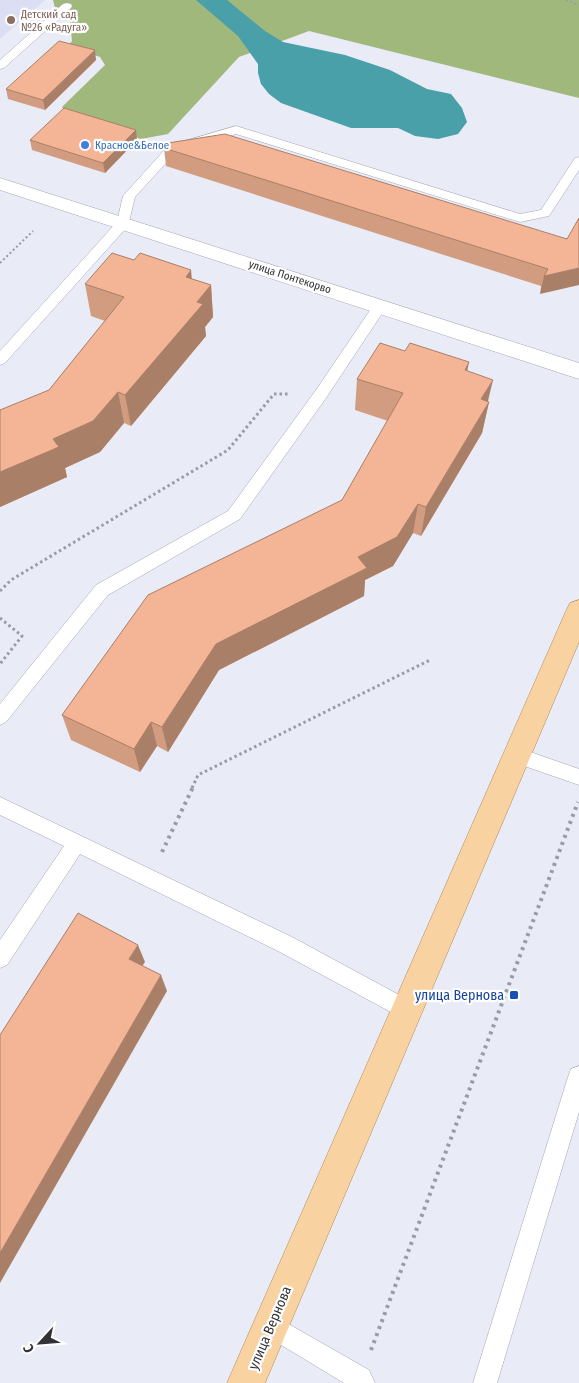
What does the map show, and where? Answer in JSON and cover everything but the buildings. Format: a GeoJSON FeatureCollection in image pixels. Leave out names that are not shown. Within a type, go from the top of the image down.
{"type":"FeatureCollection","features":[{"type":"Feature","properties":{"kind":"main road","name":"улица Вернова"},"geometry":{"type":"LineString","coordinates":[[246,1383],[579,611]]}},
{"type":"Feature","properties":{"kind":"street","name":"улица Понтекорво"},"geometry":{"type":"LineString","coordinates":[[0,184],[579,371]]}},
{"type":"Feature","properties":{"kind":"lane"},"geometry":{"type":"LineString","coordinates":[[0,66],[66,6]]}},
{"type":"Feature","properties":{"kind":"lane"},"geometry":{"type":"LineString","coordinates":[[0,360],[123,224],[129,196],[172,149],[236,130],[520,218],[546,214],[579,162]]}},
{"type":"Feature","properties":{"kind":"lane"},"geometry":{"type":"LineString","coordinates":[[0,717],[102,590],[234,515],[321,394],[380,306]]}},
{"type":"Feature","properties":{"kind":"lane"},"geometry":{"type":"LineString","coordinates":[[516,755],[579,776]]}},
{"type":"Feature","properties":{"kind":"lane"},"geometry":{"type":"LineString","coordinates":[[0,806],[285,944],[407,1010]]}},
{"type":"Feature","properties":{"kind":"lane"},"geometry":{"type":"LineString","coordinates":[[0,958],[77,843]]}},
{"type":"Feature","properties":{"kind":"lane"},"geometry":{"type":"LineString","coordinates":[[485,1383],[579,1077]]}},
{"type":"Feature","properties":{"kind":"lane"},"geometry":{"type":"LineString","coordinates":[[272,1326],[361,1381]]}},
{"type":"Feature","properties":{"kind":"path"},"geometry":{"type":"LineString","coordinates":[[566,0],[579,5]]}},
{"type":"Feature","properties":{"kind":"path"},"geometry":{"type":"LineString","coordinates":[[0,263],[33,231]]}},
{"type":"Feature","properties":{"kind":"path"},"geometry":{"type":"LineString","coordinates":[[0,591],[11,580],[228,450],[274,394],[321,394]]}},
{"type":"Feature","properties":{"kind":"path"},"geometry":{"type":"LineString","coordinates":[[0,618],[22,636],[0,664]]}},
{"type":"Feature","properties":{"kind":"path"},"geometry":{"type":"LineString","coordinates":[[160,856],[198,775],[430,660]]}},
{"type":"Feature","properties":{"kind":"path"},"geometry":{"type":"LineString","coordinates":[[361,1381],[579,800]]}},
{"type":"Feature","properties":{"kind":"shaded area","name":"Детский сад №26 «Радуга»"},"geometry":{"type":"Polygon","coordinates":[[[0,0],[45,0],[0,39],[0,0]]]}},
{"type":"Feature","properties":{"kind":"green space"},"geometry":{"type":"Polygon","coordinates":[[[53,0],[579,0],[579,98],[309,31],[239,57],[168,134],[141,139],[69,116],[62,107],[105,65],[100,57],[68,46],[72,41],[70,20],[55,8],[53,0]]]}},
{"type":"Feature","properties":{"kind":"water"},"geometry":{"type":"Polygon","coordinates":[[[196,0],[227,0],[265,31],[283,42],[345,55],[390,70],[427,89],[451,94],[462,108],[467,122],[458,134],[438,139],[415,136],[398,128],[351,128],[281,103],[269,94],[261,84],[258,64],[238,36],[196,0]]]}},
{"type":"Feature","properties":{"kind":"place","name":"Детский сад №26 «Радуга»"},"geometry":{"type":"Point","coordinates":[11,20]}},
{"type":"Feature","properties":{"kind":"place","name":"Красное&Белое"},"geometry":{"type":"Point","coordinates":[85,145]}},
{"type":"Feature","properties":{"kind":"place","name":"улица Вернова"},"geometry":{"type":"Point","coordinates":[514,995]}}]}
